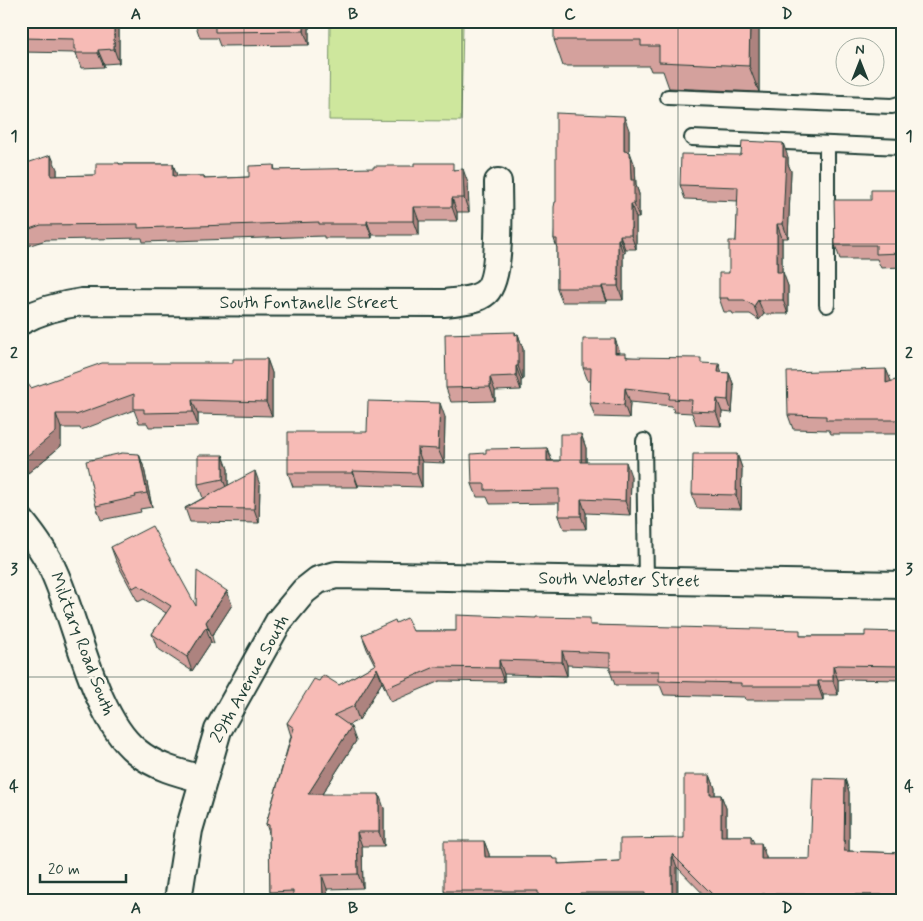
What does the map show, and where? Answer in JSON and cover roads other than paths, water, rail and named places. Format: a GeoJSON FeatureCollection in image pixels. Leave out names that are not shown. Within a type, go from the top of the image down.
{"type":"FeatureCollection","features":[{"type":"Feature","properties":{"kind":"street","name":"South Fontanelle Street"},"geometry":{"type":"LineString","coordinates":[[21,321],[37,312],[82,302],[446,303],[472,300],[487,292],[494,278],[497,260],[498,182]]}},
{"type":"Feature","properties":{"kind":"street","name":"Military Road South"},"geometry":{"type":"LineString","coordinates":[[21,521],[40,545],[55,573],[96,687],[108,716],[120,734],[136,751],[167,769],[202,779]]}},
{"type":"Feature","properties":{"kind":"street","name":"South Webster Street"},"geometry":{"type":"LineString","coordinates":[[336,575],[902,585]]}},
{"type":"Feature","properties":{"kind":"street","name":"29th Avenue South"},"geometry":{"type":"LineString","coordinates":[[202,779],[218,730],[279,621],[304,591],[318,580],[336,575]]}},
{"type":"Feature","properties":{"kind":"street"},"geometry":{"type":"LineString","coordinates":[[178,900],[189,830],[202,779]]}},
{"type":"Feature","properties":{"kind":"lane"},"geometry":{"type":"LineString","coordinates":[[668,97],[883,106],[902,104]]}},
{"type":"Feature","properties":{"kind":"lane"},"geometry":{"type":"LineString","coordinates":[[692,138],[902,147]]}},
{"type":"Feature","properties":{"kind":"lane"},"geometry":{"type":"LineString","coordinates":[[827,144],[827,305]]}},
{"type":"Feature","properties":{"kind":"lane"},"geometry":{"type":"LineString","coordinates":[[644,441],[646,581]]}}]}
